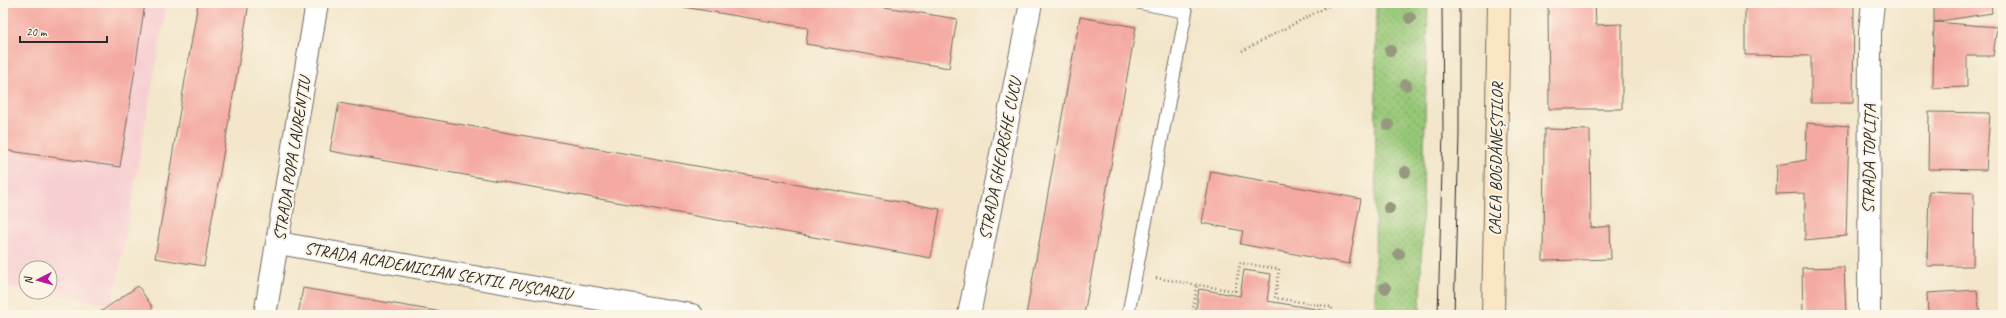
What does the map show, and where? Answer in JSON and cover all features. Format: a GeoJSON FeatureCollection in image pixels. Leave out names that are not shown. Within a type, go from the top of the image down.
{"type":"FeatureCollection","features":[{"type":"Feature","properties":{"kind":"main road","name":"CALEA BOGDĂNEȘTILOR"},"geometry":{"type":"LineString","coordinates":[[1493,315],[1499,3]]}},
{"type":"Feature","properties":{"kind":"street","name":"STRADA POPA LAURENȚIU"},"geometry":{"type":"LineString","coordinates":[[266,315],[317,3]]}},
{"type":"Feature","properties":{"kind":"street","name":"STRADA GHEORGHE CUCU"},"geometry":{"type":"LineString","coordinates":[[969,315],[1031,3]]}},
{"type":"Feature","properties":{"kind":"street","name":"STRADA TOPLIȚA"},"geometry":{"type":"LineString","coordinates":[[1869,315],[1870,39],[1873,3]]}},
{"type":"Feature","properties":{"kind":"street","name":"STRADA ACADEMICIAN SEXTIL PUȘCARIU"},"geometry":{"type":"LineString","coordinates":[[278,243],[692,315]]}},
{"type":"Feature","properties":{"kind":"lane"},"geometry":{"type":"LineString","coordinates":[[1128,315],[1186,12],[1140,3]]}},
{"type":"Feature","properties":{"kind":"path"},"geometry":{"type":"LineString","coordinates":[[1242,50],[1334,3]]}},
{"type":"Feature","properties":{"kind":"path"},"geometry":{"type":"LineString","coordinates":[[1136,274],[1235,291],[1240,263],[1279,269],[1275,298],[1332,307],[1331,315]]}},
{"type":"Feature","properties":{"kind":"path"},"geometry":{"type":"LineString","coordinates":[[1192,315],[1197,285]]}},
{"type":"Feature","properties":{"kind":"shaded area"},"geometry":{"type":"Polygon","coordinates":[[[3,3],[167,3],[113,304],[58,295],[58,260],[18,260],[18,289],[3,286],[3,3]]]}},
{"type":"Feature","properties":{"kind":"green space"},"geometry":{"type":"Polygon","coordinates":[[[1376,3],[1428,3],[1420,315],[1375,315],[1376,3]]]}},
{"type":"Feature","properties":{"kind":"building"},"geometry":{"type":"Polygon","coordinates":[[[3,3],[145,3],[120,167],[3,150],[3,3]]]}},
{"type":"Feature","properties":{"kind":"building"},"geometry":{"type":"Polygon","coordinates":[[[198,3],[249,3],[204,266],[155,258],[198,3]]]}},
{"type":"Feature","properties":{"kind":"building"},"geometry":{"type":"Polygon","coordinates":[[[660,3],[861,3],[957,19],[949,68],[806,44],[808,28],[660,3]]]}},
{"type":"Feature","properties":{"kind":"building"},"geometry":{"type":"Polygon","coordinates":[[[1548,3],[1595,3],[1596,25],[1622,24],[1622,109],[1549,109],[1548,3]]]}},
{"type":"Feature","properties":{"kind":"building"},"geometry":{"type":"Polygon","coordinates":[[[1745,3],[1854,3],[1853,103],[1811,103],[1811,56],[1745,55],[1745,3]]]}},
{"type":"Feature","properties":{"kind":"building"},"geometry":{"type":"Polygon","coordinates":[[[1934,3],[1991,3],[1992,13],[1934,22],[1934,3]]]}},
{"type":"Feature","properties":{"kind":"building"},"geometry":{"type":"Polygon","coordinates":[[[1080,17],[1136,27],[1084,315],[1026,315],[1080,17]]]}},
{"type":"Feature","properties":{"kind":"building"},"geometry":{"type":"Polygon","coordinates":[[[1934,22],[1997,27],[1993,56],[1967,56],[1967,87],[1933,88],[1934,22]]]}},
{"type":"Feature","properties":{"kind":"building"},"geometry":{"type":"Polygon","coordinates":[[[339,103],[940,209],[931,258],[330,151],[339,103]]]}},
{"type":"Feature","properties":{"kind":"building"},"geometry":{"type":"Polygon","coordinates":[[[1929,112],[1990,113],[1986,170],[1928,169],[1929,112]]]}},
{"type":"Feature","properties":{"kind":"building"},"geometry":{"type":"Polygon","coordinates":[[[1807,123],[1849,126],[1846,236],[1805,240],[1805,193],[1776,194],[1777,165],[1806,160],[1807,123]]]}},
{"type":"Feature","properties":{"kind":"building"},"geometry":{"type":"Polygon","coordinates":[[[1544,129],[1590,130],[1591,228],[1610,226],[1611,259],[1543,261],[1544,129]]]}},
{"type":"Feature","properties":{"kind":"building"},"geometry":{"type":"Polygon","coordinates":[[[1211,171],[1361,199],[1349,264],[1240,244],[1243,231],[1202,223],[1211,171]]]}},
{"type":"Feature","properties":{"kind":"building"},"geometry":{"type":"Polygon","coordinates":[[[1929,191],[1974,193],[1973,266],[1927,266],[1929,191]]]}},
{"type":"Feature","properties":{"kind":"building"},"geometry":{"type":"Polygon","coordinates":[[[1844,267],[1846,315],[1803,315],[1802,268],[1844,267]]]}},
{"type":"Feature","properties":{"kind":"building"},"geometry":{"type":"Polygon","coordinates":[[[1244,270],[1271,274],[1267,301],[1328,311],[1328,315],[1195,315],[1199,289],[1240,296],[1244,270]]]}},
{"type":"Feature","properties":{"kind":"building"},"geometry":{"type":"Polygon","coordinates":[[[138,286],[153,308],[143,315],[96,315],[138,286]]]}},
{"type":"Feature","properties":{"kind":"building"},"geometry":{"type":"Polygon","coordinates":[[[303,288],[453,314],[453,315],[298,315],[303,288]]]}},
{"type":"Feature","properties":{"kind":"building"},"geometry":{"type":"Polygon","coordinates":[[[1977,290],[1980,315],[1928,315],[1927,293],[1977,290]]]}},
{"type":"Feature","properties":{"kind":"tram line"},"geometry":{"type":"LineString","coordinates":[[1438,315],[1443,133],[1442,3]]}},
{"type":"Feature","properties":{"kind":"tram line"},"geometry":{"type":"LineString","coordinates":[[1454,315],[1459,134],[1459,3]]}}]}
